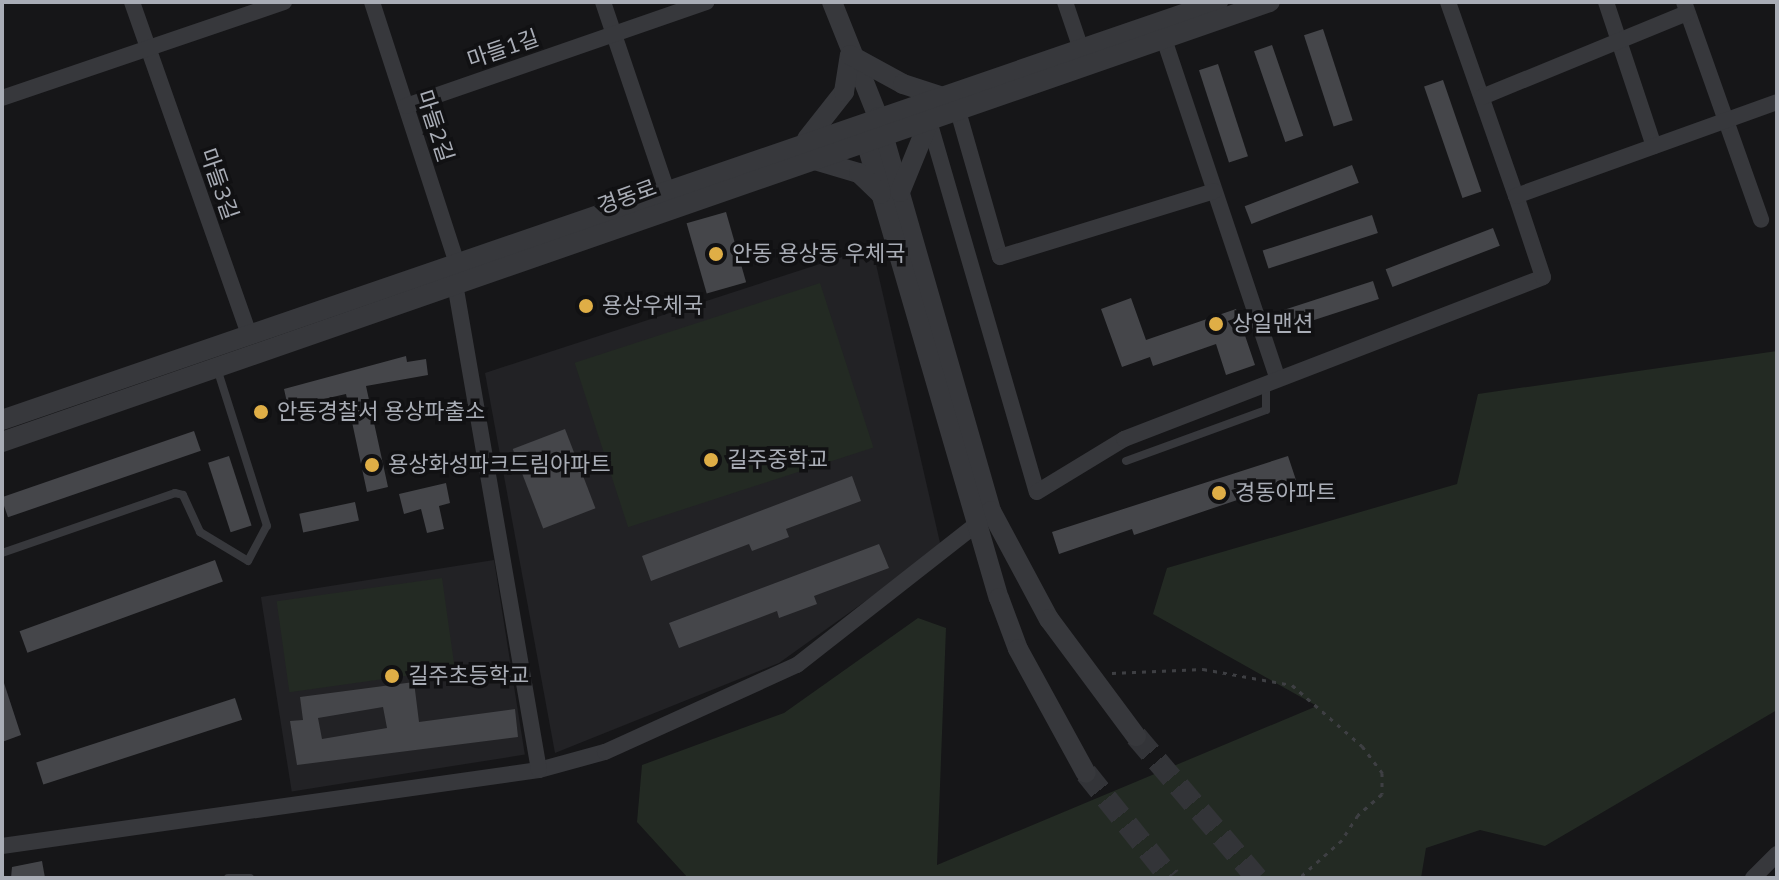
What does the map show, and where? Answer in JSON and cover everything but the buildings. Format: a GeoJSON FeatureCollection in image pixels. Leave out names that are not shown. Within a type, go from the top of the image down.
{"type":"FeatureCollection","features":[{"type":"Feature","properties":{"kind":"street","name":"마들3길"},"geometry":{"type":"LineString","coordinates":[[132,2],[249,334]]}},
{"type":"Feature","properties":{"kind":"street"},"geometry":{"type":"LineString","coordinates":[[2,98],[284,2]]}},
{"type":"Feature","properties":{"kind":"street","name":"마들2길"},"geometry":{"type":"LineString","coordinates":[[372,2],[457,263]]}},
{"type":"Feature","properties":{"kind":"street"},"geometry":{"type":"LineString","coordinates":[[603,2],[666,188]]}},
{"type":"Feature","properties":{"kind":"street","name":"마들1길"},"geometry":{"type":"LineString","coordinates":[[406,106],[707,2]]}},
{"type":"Feature","properties":{"kind":"street"},"geometry":{"type":"LineString","coordinates":[[832,2],[892,195],[1018,649],[1086,773]]}},
{"type":"Feature","properties":{"kind":"street"},"geometry":{"type":"LineString","coordinates":[[1065,2],[1081,49]]}},
{"type":"Feature","properties":{"kind":"street","name":"경동로"},"geometry":{"type":"LineString","coordinates":[[2,442],[455,284],[808,150],[1164,39],[1270,2]]}},
{"type":"Feature","properties":{"kind":"street"},"geometry":{"type":"LineString","coordinates":[[929,121],[1037,492],[1124,439],[1272,379],[1543,277],[1448,2]]}},
{"type":"Feature","properties":{"kind":"street"},"geometry":{"type":"LineString","coordinates":[[1606,2],[1654,146]]}},
{"type":"Feature","properties":{"kind":"street","name":"경동로"},"geometry":{"type":"LineString","coordinates":[[872,129],[929,121],[951,104],[1081,49],[1214,3]]}},
{"type":"Feature","properties":{"kind":"street"},"geometry":{"type":"LineString","coordinates":[[1482,97],[1620,43],[1685,8],[1761,220]]}},
{"type":"Feature","properties":{"kind":"street"},"geometry":{"type":"LineString","coordinates":[[1164,39],[1272,379]]}},
{"type":"Feature","properties":{"kind":"street"},"geometry":{"type":"LineString","coordinates":[[850,55],[903,84],[951,104],[1000,257],[1214,191]]}},
{"type":"Feature","properties":{"kind":"street"},"geometry":{"type":"LineString","coordinates":[[850,55],[844,92],[808,150],[859,173],[892,195]]}},
{"type":"Feature","properties":{"kind":"street"},"geometry":{"type":"LineString","coordinates":[[1516,196],[1777,102]]}},
{"type":"Feature","properties":{"kind":"street"},"geometry":{"type":"LineString","coordinates":[[892,195],[929,121]]}},
{"type":"Feature","properties":{"kind":"street","name":"경동로"},"geometry":{"type":"LineString","coordinates":[[2,420],[666,188],[808,150]]}},
{"type":"Feature","properties":{"kind":"street"},"geometry":{"type":"LineString","coordinates":[[455,284],[539,770]]}},
{"type":"Feature","properties":{"kind":"street"},"geometry":{"type":"LineString","coordinates":[[984,518],[1049,619],[1136,736]]}},
{"type":"Feature","properties":{"kind":"street"},"geometry":{"type":"LineString","coordinates":[[2,846],[539,770],[605,752],[797,665],[984,518]]}},
{"type":"Feature","properties":{"kind":"street"},"geometry":{"type":"LineString","coordinates":[[1753,878],[1777,854]]}},
{"type":"Feature","properties":{"kind":"lane"},"geometry":{"type":"LineString","coordinates":[[2,553],[175,493],[183,495],[200,532],[248,561],[267,526],[217,367]]}},
{"type":"Feature","properties":{"kind":"lane"},"geometry":{"type":"LineString","coordinates":[[1126,461],[1266,410],[1272,379]]}},
{"type":"Feature","properties":{"kind":"lane"},"geometry":{"type":"LineString","coordinates":[[228,878],[250,878]]}},
{"type":"Feature","properties":{"kind":"path"},"geometry":{"type":"LineString","coordinates":[[1109,673],[1203,669],[1292,685],[1362,746],[1382,773],[1382,794],[1299,878]]}},
{"type":"Feature","properties":{"kind":"shaded area","name":"길주중학교"},"geometry":{"type":"Polygon","coordinates":[[[872,247],[941,547],[779,663],[555,753],[485,373],[872,247]]]}},
{"type":"Feature","properties":{"kind":"shaded area"},"geometry":{"type":"Polygon","coordinates":[[[820,283],[873,448],[628,527],[575,363],[820,283]]]}},
{"type":"Feature","properties":{"kind":"shaded area"},"geometry":{"type":"Polygon","coordinates":[[[1777,351],[1777,710],[1545,846],[1480,830],[1426,848],[1421,878],[688,878],[637,822],[642,765],[784,713],[918,618],[946,628],[937,865],[1317,706],[1153,614],[1167,568],[1457,484],[1478,394],[1777,351]]]}},
{"type":"Feature","properties":{"kind":"shaded area","name":"길주초등학교"},"geometry":{"type":"Polygon","coordinates":[[[494,560],[525,755],[292,791],[261,597],[494,560]]]}},
{"type":"Feature","properties":{"kind":"shaded area"},"geometry":{"type":"Polygon","coordinates":[[[442,578],[455,669],[289,692],[277,601],[442,578]]]}},
{"type":"Feature","properties":{"kind":"tunnel"},"geometry":{"type":"LineString","coordinates":[[1136,736],[1257,878]]}},
{"type":"Feature","properties":{"kind":"tunnel"},"geometry":{"type":"LineString","coordinates":[[1086,773],[1170,878]]}},
{"type":"Feature","properties":{"kind":"place","name":"안동 용상동 우체국"},"geometry":{"type":"Point","coordinates":[716,254]}},
{"type":"Feature","properties":{"kind":"place","name":"용상우체국"},"geometry":{"type":"Point","coordinates":[586,306]}},
{"type":"Feature","properties":{"kind":"place","name":"상일맨션"},"geometry":{"type":"Point","coordinates":[1216,324]}},
{"type":"Feature","properties":{"kind":"place","name":"안동경찰서 용상파출소"},"geometry":{"type":"Point","coordinates":[261,412]}},
{"type":"Feature","properties":{"kind":"place","name":"길주중학교"},"geometry":{"type":"Point","coordinates":[711,460]}},
{"type":"Feature","properties":{"kind":"place","name":"용상화성파크드림아파트"},"geometry":{"type":"Point","coordinates":[372,465]}},
{"type":"Feature","properties":{"kind":"place","name":"경동아파트"},"geometry":{"type":"Point","coordinates":[1219,493]}},
{"type":"Feature","properties":{"kind":"place","name":"길주초등학교"},"geometry":{"type":"Point","coordinates":[392,676]}}]}
